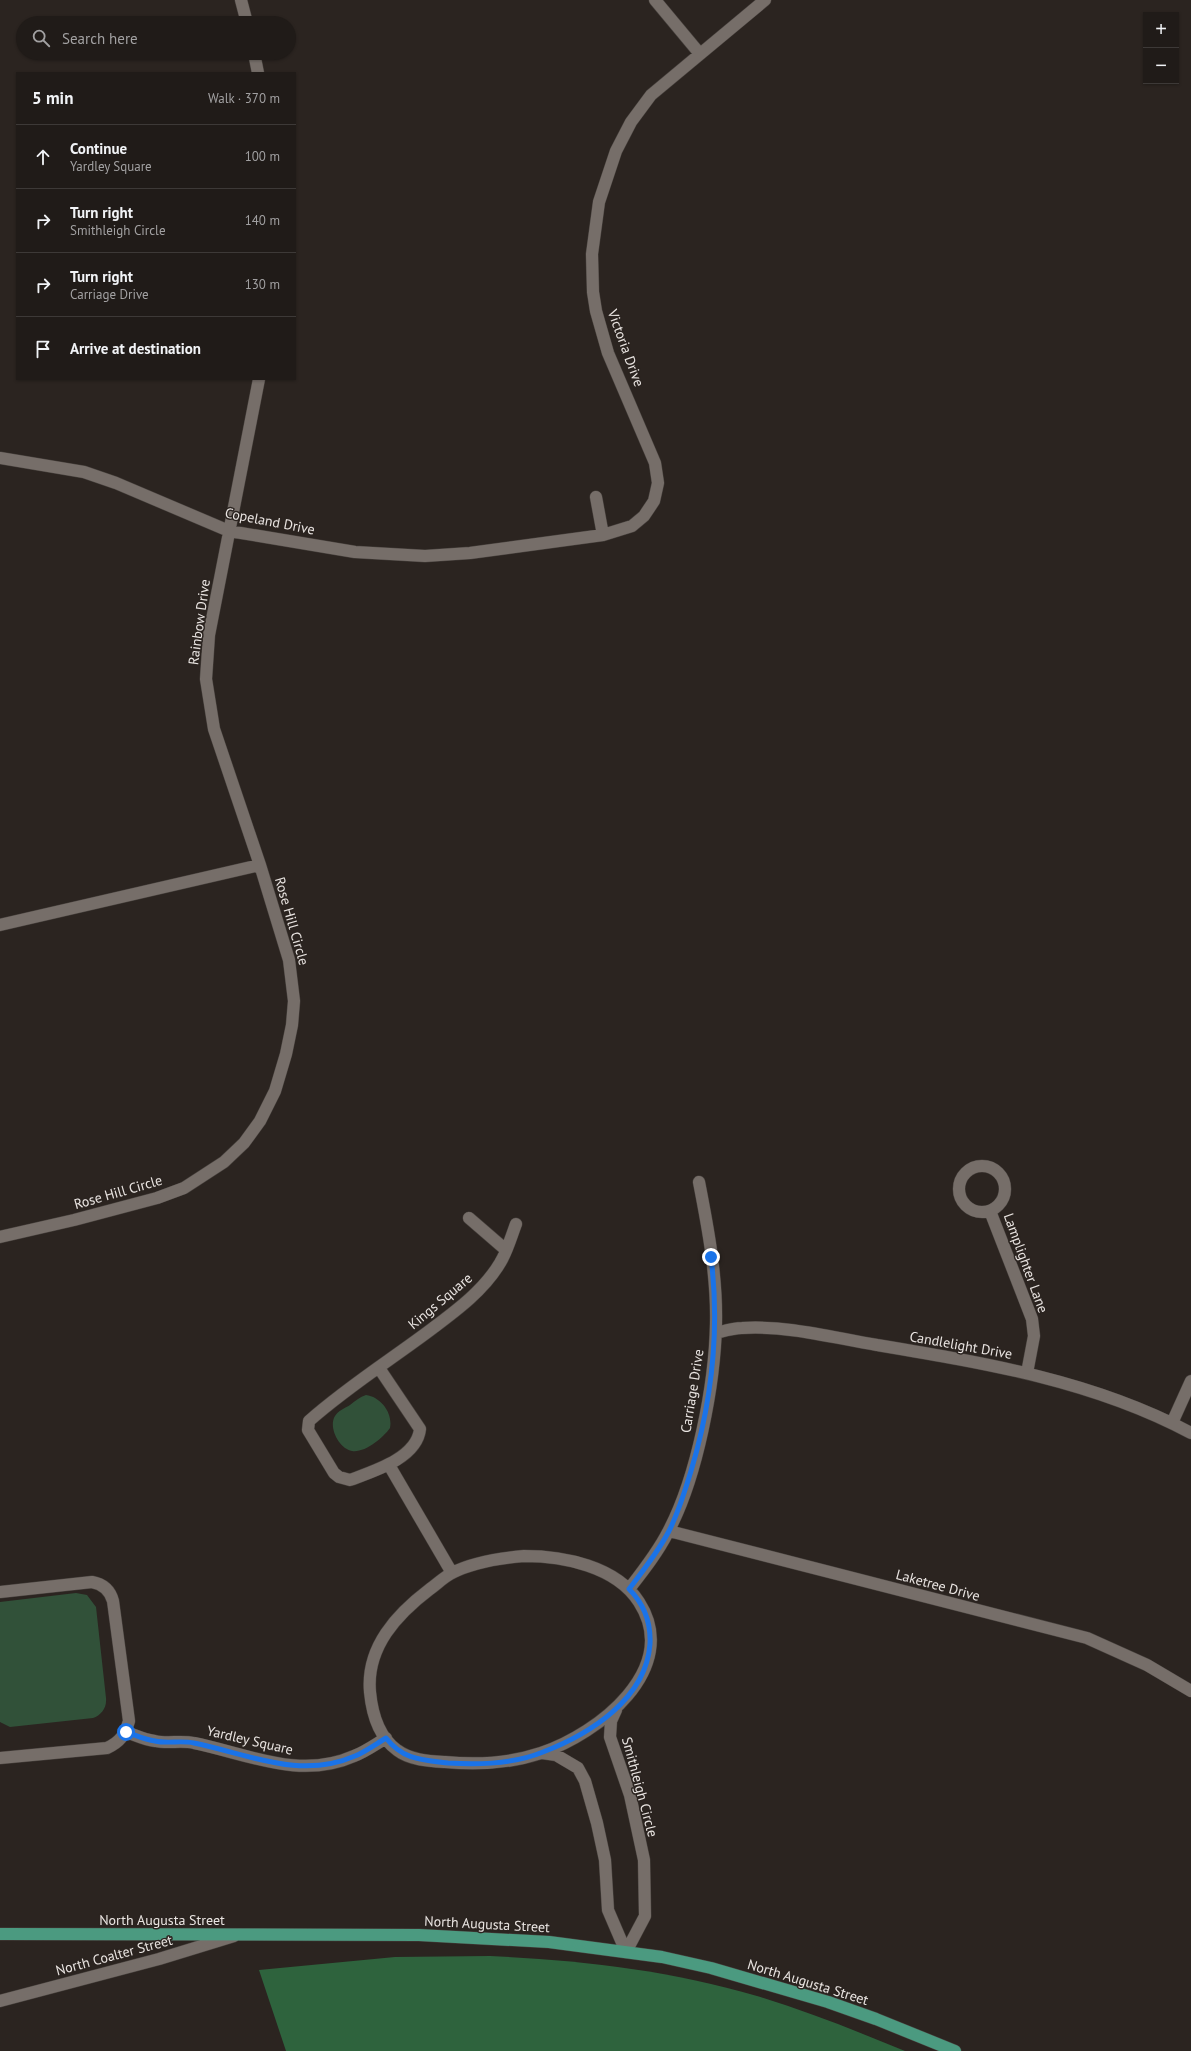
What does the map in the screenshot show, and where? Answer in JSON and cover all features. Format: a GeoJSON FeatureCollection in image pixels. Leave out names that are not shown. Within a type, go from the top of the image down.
{"type":"FeatureCollection","features":[{"type":"Feature","properties":{"kind":"main road","name":"North Augusta Street"},"geometry":{"type":"LineString","coordinates":[[0,1934],[419,1935],[490,1937],[549,1942],[682,1961],[828,2002],[955,2051]]}},
{"type":"Feature","properties":{"kind":"street"},"geometry":{"type":"LineString","coordinates":[[241,0],[245,16]]}},
{"type":"Feature","properties":{"kind":"street"},"geometry":{"type":"LineString","coordinates":[[655,0],[700,54]]}},
{"type":"Feature","properties":{"kind":"street","name":"Victoria Drive"},"geometry":{"type":"LineString","coordinates":[[520,546],[603,535],[632,526],[644,516],[654,501],[658,477],[655,462],[608,353],[596,311],[592,260],[599,202],[610,164],[631,122],[651,95],[765,0]]}},
{"type":"Feature","properties":{"kind":"street"},"geometry":{"type":"LineString","coordinates":[[255,60],[258,72]]}},
{"type":"Feature","properties":{"kind":"street","name":"Rainbow Drive"},"geometry":{"type":"LineString","coordinates":[[259,380],[209,636],[206,661],[207,686],[214,729],[260,865]]}},
{"type":"Feature","properties":{"kind":"street","name":"Copeland Drive"},"geometry":{"type":"LineString","coordinates":[[0,458],[84,472],[116,483],[229,531],[355,552],[403,556],[470,553],[520,546]]}},
{"type":"Feature","properties":{"kind":"street"},"geometry":{"type":"LineString","coordinates":[[596,497],[603,535]]}},
{"type":"Feature","properties":{"kind":"street","name":"Rose Hill Circle"},"geometry":{"type":"LineString","coordinates":[[0,925],[260,865],[289,960],[294,1001],[292,1025],[286,1054],[275,1091],[260,1121],[244,1143],[224,1162],[184,1188],[150,1200],[74,1220],[0,1237]]}},
{"type":"Feature","properties":{"kind":"street","name":"Carriage Drive"},"geometry":{"type":"LineString","coordinates":[[629,1589],[653,1557],[668,1531],[687,1484],[701,1434],[713,1363],[716,1333],[714,1282],[707,1220],[699,1182]]}},
{"type":"Feature","properties":{"kind":"street","name":"Lamplighter Lane"},"geometry":{"type":"LineString","coordinates":[[990,1211],[1032,1319],[1034,1336],[1027,1373]]}},
{"type":"Feature","properties":{"kind":"street"},"geometry":{"type":"LineString","coordinates":[[469,1218],[506,1250]]}},
{"type":"Feature","properties":{"kind":"street","name":"Kings Square"},"geometry":{"type":"LineString","coordinates":[[379,1368],[420,1428],[419,1437],[412,1447],[389,1465],[350,1480],[339,1477],[323,1455],[307,1425],[309,1421],[338,1397],[462,1306],[489,1278],[500,1263],[516,1224]]}},
{"type":"Feature","properties":{"kind":"street","name":"Candlelight Drive"},"geometry":{"type":"LineString","coordinates":[[716,1333],[741,1328],[786,1330],[952,1358],[1027,1373],[1113,1399],[1172,1423],[1191,1433]]}},
{"type":"Feature","properties":{"kind":"street"},"geometry":{"type":"LineString","coordinates":[[1172,1423],[1191,1381]]}},
{"type":"Feature","properties":{"kind":"street"},"geometry":{"type":"LineString","coordinates":[[389,1465],[452,1573]]}},
{"type":"Feature","properties":{"kind":"street","name":"Laketree Drive"},"geometry":{"type":"LineString","coordinates":[[668,1531],[1087,1638],[1147,1666],[1191,1691]]}},
{"type":"Feature","properties":{"kind":"street","name":"Smithleigh Circle"},"geometry":{"type":"LineString","coordinates":[[617,1708],[579,1737],[542,1753],[510,1760],[484,1763],[437,1762],[411,1758],[393,1748],[376,1721],[371,1701],[370,1678],[375,1655],[387,1630],[402,1612],[452,1573],[486,1562],[507,1558],[552,1558],[595,1569],[614,1578],[629,1589],[641,1605],[648,1621],[650,1647],[646,1664],[639,1680],[617,1708],[611,1721],[610,1737],[630,1795],[644,1860],[645,1916],[626,1952]]}},
{"type":"Feature","properties":{"kind":"street"},"geometry":{"type":"LineString","coordinates":[[0,1592],[92,1582],[102,1585],[108,1590],[114,1600],[128,1703],[129,1721],[126,1732],[117,1743],[106,1748],[0,1758]]}},
{"type":"Feature","properties":{"kind":"street","name":"Yardley Square"},"geometry":{"type":"LineString","coordinates":[[126,1732],[156,1742],[193,1742],[270,1763],[299,1767],[324,1765],[343,1760],[357,1755],[386,1738]]}},
{"type":"Feature","properties":{"kind":"street","name":"Smithleigh Circle"},"geometry":{"type":"LineString","coordinates":[[542,1753],[556,1755],[578,1768],[585,1781],[597,1823],[605,1860],[608,1910],[626,1952]]}},
{"type":"Feature","properties":{"kind":"street","name":"North Coalter Street"},"geometry":{"type":"LineString","coordinates":[[0,2002],[159,1958],[235,1935]]}},
{"type":"Feature","properties":{"kind":"green space"},"geometry":{"type":"Polygon","coordinates":[[[366,1395],[371,1396],[381,1402],[388,1411],[390,1417],[390,1428],[373,1444],[362,1450],[352,1451],[347,1449],[339,1442],[334,1431],[333,1421],[336,1414],[366,1395]]]}},
{"type":"Feature","properties":{"kind":"green space"},"geometry":{"type":"Polygon","coordinates":[[[76,1593],[87,1595],[96,1607],[106,1698],[106,1705],[103,1711],[93,1718],[10,1727],[0,1722],[0,1602],[76,1593]]]}},
{"type":"Feature","properties":{"kind":"green space"},"geometry":{"type":"Polygon","coordinates":[[[490,1956],[557,1960],[624,1968],[691,1979],[757,1996],[794,2008],[905,2051],[286,2051],[259,1970],[395,1957],[490,1956]]]}},
{"type":"Feature","properties":{"kind":"route"},"geometry":{"type":"LineString","coordinates":[[126,1732],[156,1742],[193,1742],[270,1763],[299,1767],[324,1765],[353,1757],[386,1738],[393,1748],[411,1758],[437,1762],[471,1764],[517,1759],[542,1753],[579,1737],[617,1708],[639,1680],[646,1664],[650,1647],[650,1628],[648,1621],[641,1605],[629,1589],[662,1544],[669,1530],[687,1484],[696,1455],[702,1427],[713,1363],[716,1322],[716,1298],[711,1257]]}}]}
